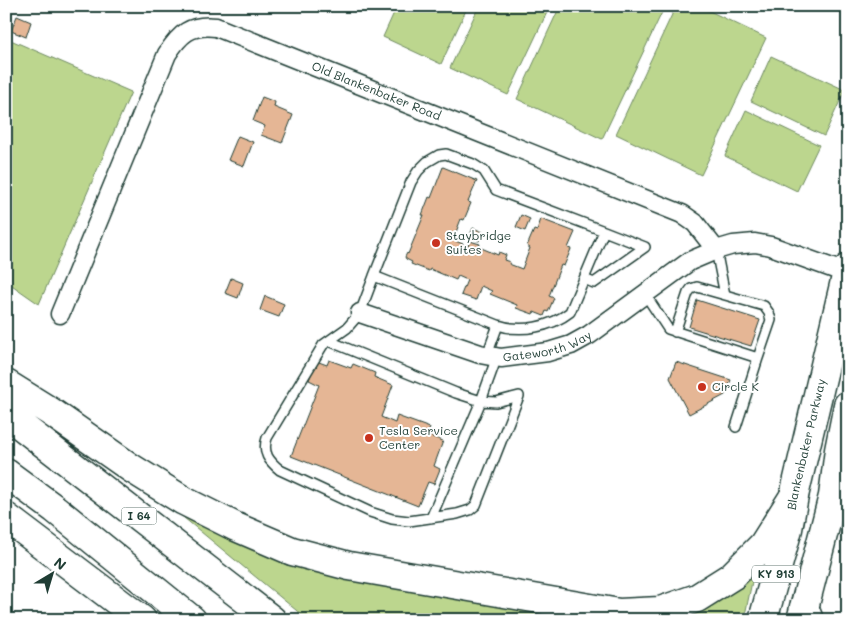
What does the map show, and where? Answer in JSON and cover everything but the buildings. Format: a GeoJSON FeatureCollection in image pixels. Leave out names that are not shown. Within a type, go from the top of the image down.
{"type":"FeatureCollection","features":[{"type":"Feature","properties":{"kind":"main road","name":"Blankenbaker Parkway"},"geometry":{"type":"LineString","coordinates":[[763,620],[788,529],[847,270]]}},
{"type":"Feature","properties":{"kind":"main road"},"geometry":{"type":"LineString","coordinates":[[6,384],[51,412],[131,468],[184,500],[228,523],[292,551],[349,566],[619,613],[660,611],[697,598],[732,576],[762,545],[794,496]]}},
{"type":"Feature","properties":{"kind":"main road","name":"KY 913"},"geometry":{"type":"LineString","coordinates":[[804,616],[833,496],[839,450],[848,405]]}},
{"type":"Feature","properties":{"kind":"main road","name":"I 64"},"geometry":{"type":"LineString","coordinates":[[6,414],[272,620]]}},
{"type":"Feature","properties":{"kind":"main road"},"geometry":{"type":"LineString","coordinates":[[6,473],[55,509],[192,620]]}},
{"type":"Feature","properties":{"kind":"main road"},"geometry":{"type":"LineString","coordinates":[[6,517],[142,620]]}},
{"type":"Feature","properties":{"kind":"main road"},"geometry":{"type":"LineString","coordinates":[[38,541],[121,620]]}},
{"type":"Feature","properties":{"kind":"street","name":"Old Blankenbaker Road"},"geometry":{"type":"LineString","coordinates":[[60,314],[167,54],[183,34],[193,28],[204,25],[216,27],[682,214],[695,223],[716,250]]}},
{"type":"Feature","properties":{"kind":"street"},"geometry":{"type":"LineString","coordinates":[[716,250],[733,245],[755,243],[771,246],[847,270]]}},
{"type":"Feature","properties":{"kind":"street","name":"Gateworth Way"},"geometry":{"type":"LineString","coordinates":[[360,313],[480,354],[520,357],[548,352],[571,345],[589,335],[690,261],[716,250]]}},
{"type":"Feature","properties":{"kind":"lane"},"geometry":{"type":"LineString","coordinates":[[329,341],[456,393],[481,401],[496,402],[519,396],[476,505],[470,510],[456,514],[409,521],[392,519],[370,512],[280,470],[272,464],[267,456],[264,446],[267,438],[324,345],[329,341],[347,328],[360,313],[411,182],[427,162],[439,155],[446,154],[473,164],[484,171],[496,190],[645,247],[594,283],[584,279]]}},
{"type":"Feature","properties":{"kind":"lane"},"geometry":{"type":"LineString","coordinates":[[374,276],[498,326],[511,329],[540,326],[570,312],[604,231]]}},
{"type":"Feature","properties":{"kind":"lane"},"geometry":{"type":"LineString","coordinates":[[716,250],[725,295]]}},
{"type":"Feature","properties":{"kind":"lane"},"geometry":{"type":"LineString","coordinates":[[676,332],[688,293],[696,287],[764,306],[769,312],[771,320],[736,426]]}},
{"type":"Feature","properties":{"kind":"lane"},"geometry":{"type":"LineString","coordinates":[[645,294],[668,329],[758,358]]}},
{"type":"Feature","properties":{"kind":"lane"},"geometry":{"type":"LineString","coordinates":[[431,518],[481,401],[498,326]]}},
{"type":"Feature","properties":{"kind":"green space"},"geometry":{"type":"Polygon","coordinates":[[[397,6],[468,6],[441,64],[383,37],[397,6]]]}},
{"type":"Feature","properties":{"kind":"green space"},"geometry":{"type":"Polygon","coordinates":[[[479,6],[550,6],[508,95],[450,68],[479,6]]]}},
{"type":"Feature","properties":{"kind":"green space"},"geometry":{"type":"Polygon","coordinates":[[[560,6],[665,6],[602,139],[517,99],[560,6]]]}},
{"type":"Feature","properties":{"kind":"green space"},"geometry":{"type":"Polygon","coordinates":[[[676,6],[699,6],[766,38],[701,175],[616,134],[676,6]]]}},
{"type":"Feature","properties":{"kind":"green space"},"geometry":{"type":"Polygon","coordinates":[[[6,38],[131,92],[39,304],[6,281],[6,38]]]}},
{"type":"Feature","properties":{"kind":"green space"},"geometry":{"type":"Polygon","coordinates":[[[771,56],[845,90],[824,136],[751,101],[771,56]]]}},
{"type":"Feature","properties":{"kind":"green space"},"geometry":{"type":"Polygon","coordinates":[[[746,110],[819,145],[797,191],[725,156],[746,110]]]}},
{"type":"Feature","properties":{"kind":"green space"},"geometry":{"type":"Polygon","coordinates":[[[161,499],[195,516],[612,620],[308,620],[161,499]]]}},
{"type":"Feature","properties":{"kind":"green space"},"geometry":{"type":"Polygon","coordinates":[[[754,572],[744,620],[665,620],[754,572]]]}},
{"type":"Feature","properties":{"kind":"place","name":"Staybridge Suites"},"geometry":{"type":"Point","coordinates":[436,243]}},
{"type":"Feature","properties":{"kind":"place","name":"Circle K"},"geometry":{"type":"Point","coordinates":[702,387]}},
{"type":"Feature","properties":{"kind":"place","name":"Tesla Service Center"},"geometry":{"type":"Point","coordinates":[369,438]}}]}
